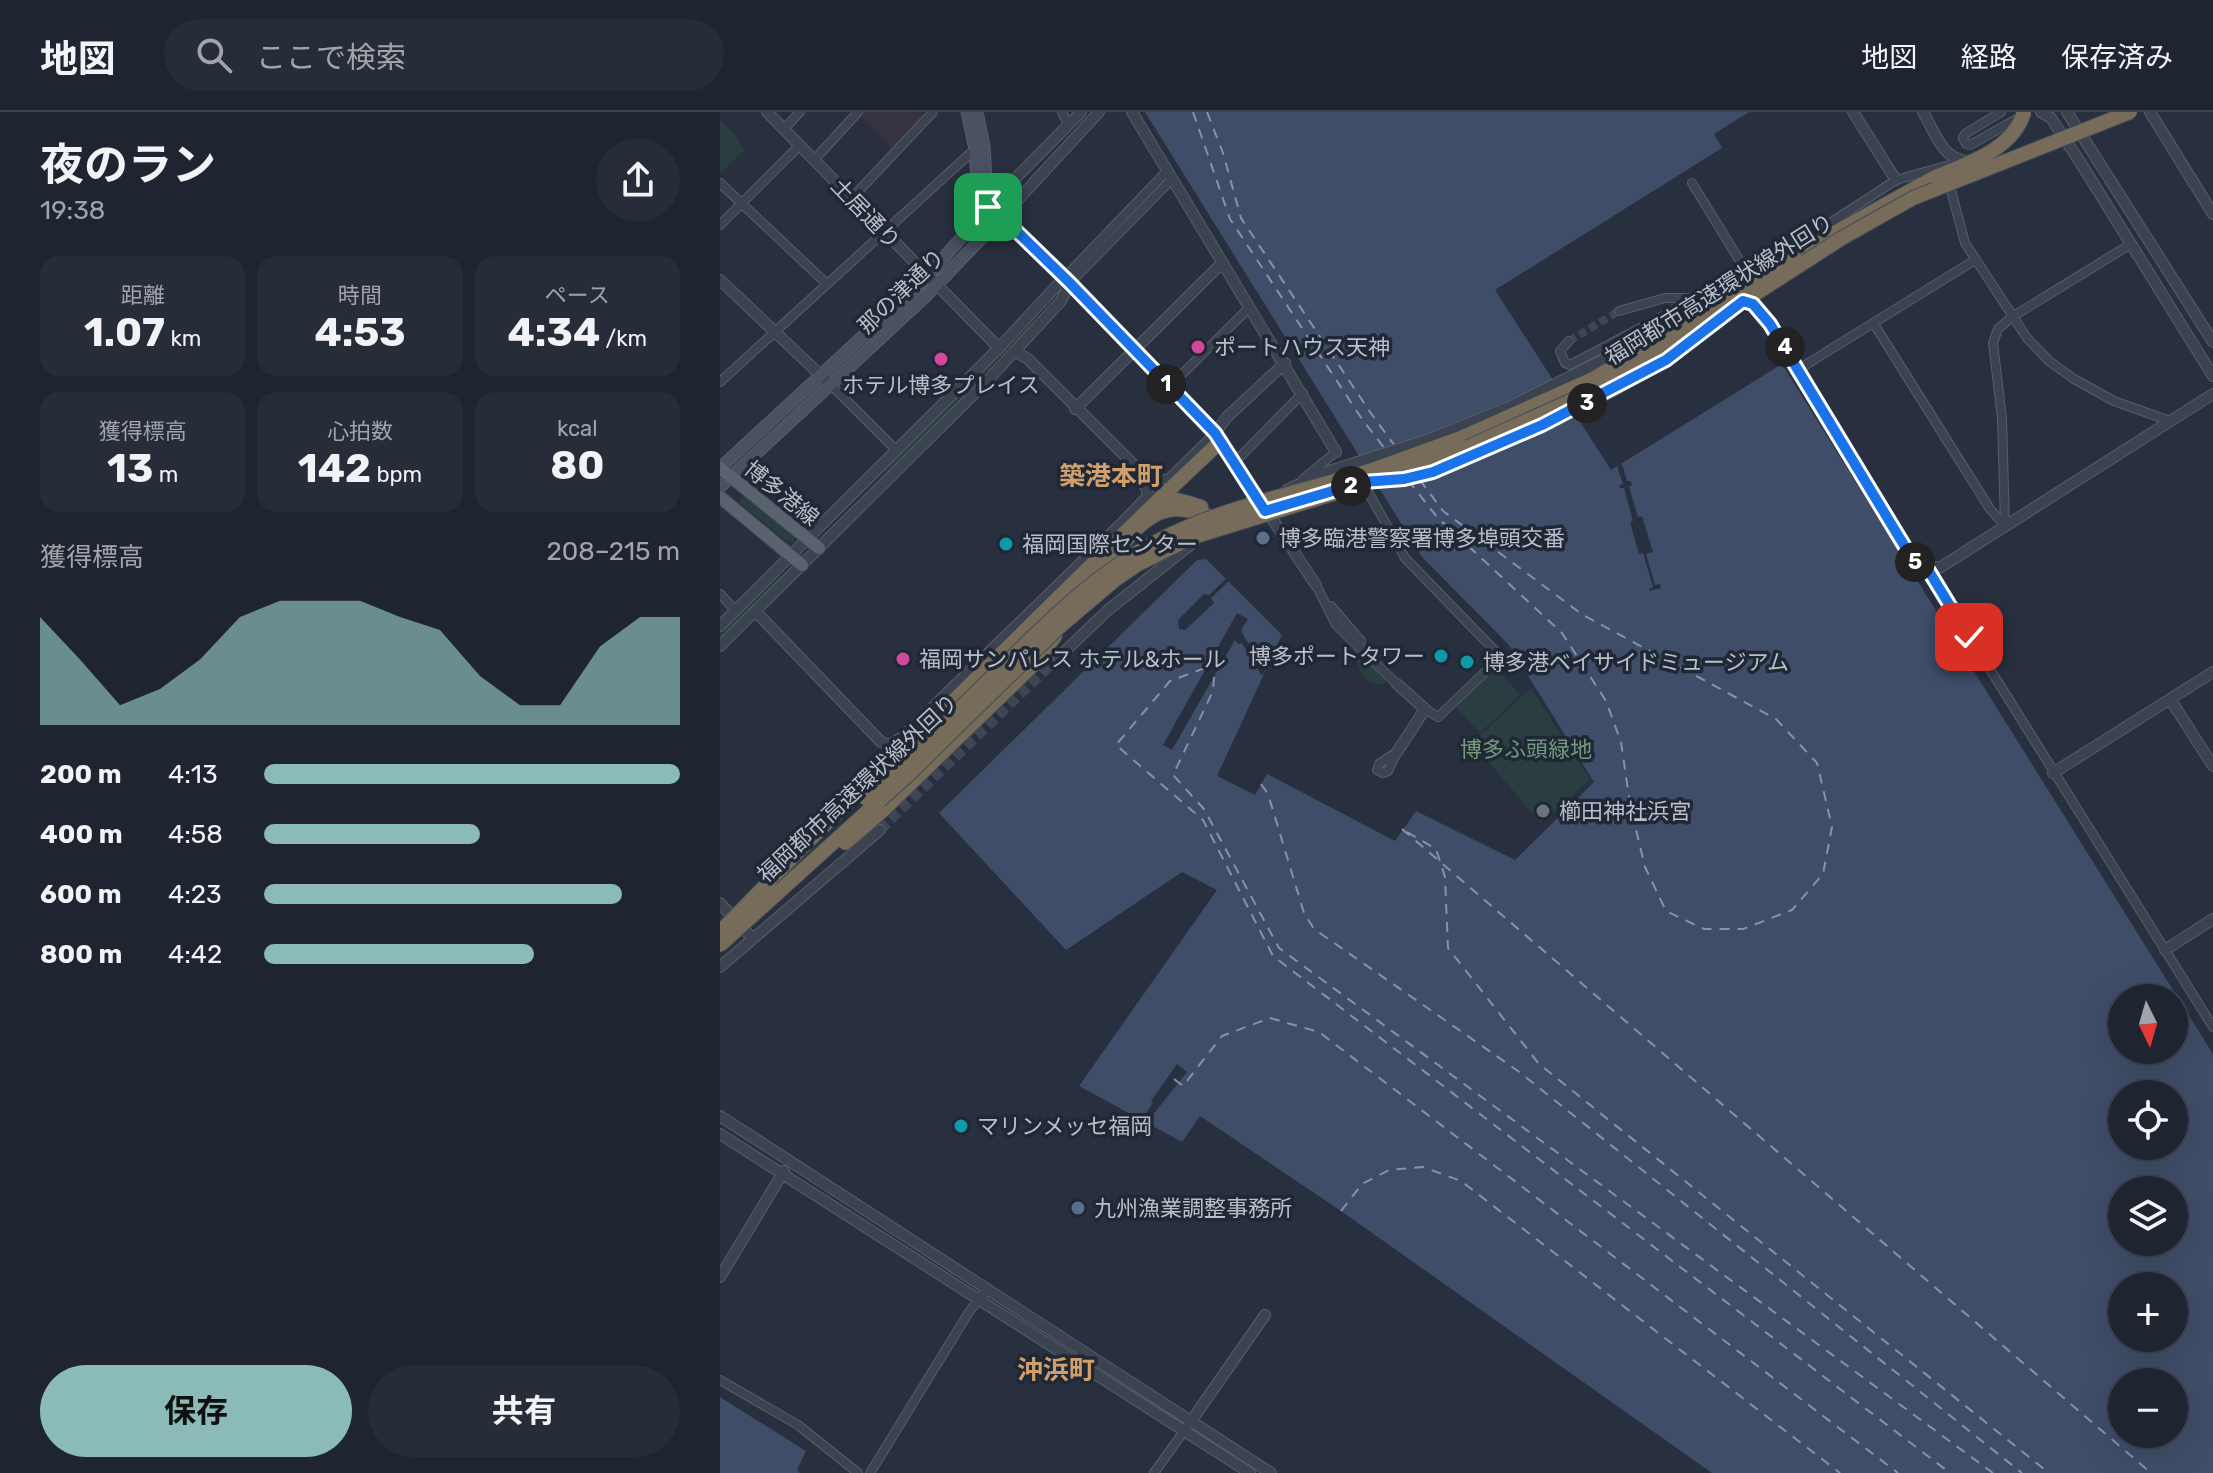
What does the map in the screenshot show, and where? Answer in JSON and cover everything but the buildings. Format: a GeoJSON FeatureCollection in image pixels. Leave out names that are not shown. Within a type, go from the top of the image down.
{"type":"FeatureCollection","features":[{"type":"Feature","properties":{"kind":"highway"},"geometry":{"type":"LineString","coordinates":[[1805,253],[1851,221],[1994,149],[2017,129],[2025,112]]}},
{"type":"Feature","properties":{"kind":"highway"},"geometry":{"type":"LineString","coordinates":[[1756,294],[1811,248],[1848,225],[1896,196],[1989,153],[2009,136],[2025,112]]}},
{"type":"Feature","properties":{"kind":"highway"},"geometry":{"type":"LineString","coordinates":[[769,882],[902,765],[1089,585],[1159,540],[1189,527],[1433,449],[1593,379],[1805,253],[1913,196],[2127,112]]}},
{"type":"Feature","properties":{"kind":"highway","name":"福岡都市高速環状線外回り"},"geometry":{"type":"LineString","coordinates":[[723,940],[910,773],[1057,629],[1138,564],[1193,537],[1468,447],[1597,389],[1756,294],[1842,238],[1913,198],[2127,112]]}},
{"type":"Feature","properties":{"kind":"highway"},"geometry":{"type":"LineString","coordinates":[[723,940],[769,882],[816,832],[895,758],[1218,437]]}},
{"type":"Feature","properties":{"kind":"highway"},"geometry":{"type":"LineString","coordinates":[[1131,525],[1159,502],[1169,500],[1184,500],[1217,512],[1264,508]]}},
{"type":"Feature","properties":{"kind":"highway"},"geometry":{"type":"LineString","coordinates":[[723,940],[881,812],[1002,697],[1035,663],[1073,608],[1136,531],[1153,516],[1171,510],[1229,519],[1264,508]]}},
{"type":"Feature","properties":{"kind":"main road"},"geometry":{"type":"LineString","coordinates":[[967,112],[975,149],[977,181],[1002,217]]}},
{"type":"Feature","properties":{"kind":"main road"},"geometry":{"type":"LineString","coordinates":[[977,112],[992,202]]}},
{"type":"Feature","properties":{"kind":"main road","name":"那の津通り"},"geometry":{"type":"LineString","coordinates":[[720,468],[927,277],[992,202]]}},
{"type":"Feature","properties":{"kind":"main road","name":"那の津通り"},"geometry":{"type":"LineString","coordinates":[[720,487],[936,286],[1002,217]]}},
{"type":"Feature","properties":{"kind":"main road","name":"博多港線"},"geometry":{"type":"LineString","coordinates":[[720,468],[819,548]]}},
{"type":"Feature","properties":{"kind":"main road","name":"博多港線"},"geometry":{"type":"LineString","coordinates":[[720,497],[802,565]]}},
{"type":"Feature","properties":{"kind":"street","name":"土居通り"},"geometry":{"type":"LineString","coordinates":[[767,112],[999,348]]}},
{"type":"Feature","properties":{"kind":"street"},"geometry":{"type":"LineString","coordinates":[[784,129],[800,112]]}},
{"type":"Feature","properties":{"kind":"street"},"geometry":{"type":"LineString","coordinates":[[814,160],[858,112]]}},
{"type":"Feature","properties":{"kind":"street"},"geometry":{"type":"LineString","coordinates":[[852,198],[931,112]]}},
{"type":"Feature","properties":{"kind":"street"},"geometry":{"type":"LineString","coordinates":[[1062,112],[1068,124]]}},
{"type":"Feature","properties":{"kind":"street","name":"那の津通り"},"geometry":{"type":"LineString","coordinates":[[992,202],[1081,112]]}},
{"type":"Feature","properties":{"kind":"street","name":"那の津通り"},"geometry":{"type":"LineString","coordinates":[[1002,217],[1099,112]]}},
{"type":"Feature","properties":{"kind":"street"},"geometry":{"type":"LineString","coordinates":[[1059,657],[1108,610],[1202,536],[1264,508],[1336,452],[1132,112]]}},
{"type":"Feature","properties":{"kind":"street"},"geometry":{"type":"LineString","coordinates":[[1853,112],[1896,180]]}},
{"type":"Feature","properties":{"kind":"street"},"geometry":{"type":"LineString","coordinates":[[1923,112],[1946,154],[1956,161],[1974,162]]}},
{"type":"Feature","properties":{"kind":"street"},"geometry":{"type":"LineString","coordinates":[[2001,112],[1965,134],[1966,144],[1970,145],[2025,112]]}},
{"type":"Feature","properties":{"kind":"street"},"geometry":{"type":"LineString","coordinates":[[2041,112],[2051,118],[2213,376]]}},
{"type":"Feature","properties":{"kind":"street"},"geometry":{"type":"LineString","coordinates":[[2067,112],[2213,342]]}},
{"type":"Feature","properties":{"kind":"street"},"geometry":{"type":"LineString","coordinates":[[1569,341],[1560,351],[1565,363],[1570,365],[1711,287],[1749,276],[1896,180],[1944,166],[2006,157],[2052,137],[2137,112]]}},
{"type":"Feature","properties":{"kind":"street"},"geometry":{"type":"LineString","coordinates":[[2150,112],[2213,214]]}},
{"type":"Feature","properties":{"kind":"street"},"geometry":{"type":"LineString","coordinates":[[1940,140],[1959,228],[1975,260],[2027,338],[2049,361],[2074,379],[2114,401],[2170,421]]}},
{"type":"Feature","properties":{"kind":"street"},"geometry":{"type":"LineString","coordinates":[[720,225],[799,146]]}},
{"type":"Feature","properties":{"kind":"street"},"geometry":{"type":"LineString","coordinates":[[720,382],[975,149]]}},
{"type":"Feature","properties":{"kind":"street"},"geometry":{"type":"LineString","coordinates":[[720,626],[1067,281],[1169,175]]}},
{"type":"Feature","properties":{"kind":"street"},"geometry":{"type":"LineString","coordinates":[[720,183],[827,284]]}},
{"type":"Feature","properties":{"kind":"street"},"geometry":{"type":"LineString","coordinates":[[1692,183],[1749,276]]}},
{"type":"Feature","properties":{"kind":"street"},"geometry":{"type":"LineString","coordinates":[[1002,217],[1218,437],[1316,585],[1336,625],[1397,684],[1438,717],[1501,657],[1405,558],[1375,505],[1368,481]]}},
{"type":"Feature","properties":{"kind":"street"},"geometry":{"type":"LineString","coordinates":[[2005,526],[2002,418],[1993,343],[1998,329],[2012,317],[2131,244]]}},
{"type":"Feature","properties":{"kind":"street"},"geometry":{"type":"LineString","coordinates":[[1799,369],[1975,260]]}},
{"type":"Feature","properties":{"kind":"street"},"geometry":{"type":"LineString","coordinates":[[1075,409],[1222,263]]}},
{"type":"Feature","properties":{"kind":"street"},"geometry":{"type":"LineString","coordinates":[[720,280],[897,451]]}},
{"type":"Feature","properties":{"kind":"street"},"geometry":{"type":"LineString","coordinates":[[720,646],[1015,351],[1061,301],[1067,281]]}},
{"type":"Feature","properties":{"kind":"street"},"geometry":{"type":"LineString","coordinates":[[1299,482],[1430,439],[1496,412],[1567,380],[1723,292],[1746,293],[1761,305],[1789,352]]}},
{"type":"Feature","properties":{"kind":"street"},"geometry":{"type":"LineString","coordinates":[[1619,311],[1665,298],[1690,299]]}},
{"type":"Feature","properties":{"kind":"street"},"geometry":{"type":"LineString","coordinates":[[1264,508],[1302,501],[1368,481],[1404,479],[1433,472],[1573,410],[1666,360],[1743,301],[1753,304],[1762,312],[1916,565],[1927,568],[1941,567],[2213,394]]}},
{"type":"Feature","properties":{"kind":"street"},"geometry":{"type":"LineString","coordinates":[[1169,387],[1249,308]]}},
{"type":"Feature","properties":{"kind":"street"},"geometry":{"type":"LineString","coordinates":[[1874,324],[1990,509],[2005,526]]}},
{"type":"Feature","properties":{"kind":"street"},"geometry":{"type":"LineString","coordinates":[[1015,351],[1028,359],[1075,409],[1137,468],[1153,479],[1168,479],[1218,437],[1227,417],[1285,363]]}},
{"type":"Feature","properties":{"kind":"street"},"geometry":{"type":"LineString","coordinates":[[720,367],[729,374]]}},
{"type":"Feature","properties":{"kind":"street"},"geometry":{"type":"LineString","coordinates":[[1235,462],[1303,393]]}},
{"type":"Feature","properties":{"kind":"street"},"geometry":{"type":"LineString","coordinates":[[755,611],[881,742],[889,745],[901,738],[1149,495],[1137,468]]}},
{"type":"Feature","properties":{"kind":"street"},"geometry":{"type":"LineString","coordinates":[[1927,568],[2213,1027]]}},
{"type":"Feature","properties":{"kind":"street"},"geometry":{"type":"LineString","coordinates":[[720,594],[735,610]]}},
{"type":"Feature","properties":{"kind":"street"},"geometry":{"type":"LineString","coordinates":[[2053,773],[2213,672]]}},
{"type":"Feature","properties":{"kind":"street"},"geometry":{"type":"LineString","coordinates":[[2170,699],[2213,766]]}},
{"type":"Feature","properties":{"kind":"street"},"geometry":{"type":"LineString","coordinates":[[1397,752],[1425,709]]}},
{"type":"Feature","properties":{"kind":"street"},"geometry":{"type":"LineString","coordinates":[[720,967],[880,830]]}},
{"type":"Feature","properties":{"kind":"street"},"geometry":{"type":"LineString","coordinates":[[720,903],[752,938]]}},
{"type":"Feature","properties":{"kind":"street"},"geometry":{"type":"LineString","coordinates":[[2165,950],[2213,919]]}},
{"type":"Feature","properties":{"kind":"street"},"geometry":{"type":"LineString","coordinates":[[723,940],[752,938]]}},
{"type":"Feature","properties":{"kind":"street"},"geometry":{"type":"LineString","coordinates":[[720,1116],[1271,1473]]}},
{"type":"Feature","properties":{"kind":"street"},"geometry":{"type":"LineString","coordinates":[[720,1134],[1250,1473]]}},
{"type":"Feature","properties":{"kind":"street"},"geometry":{"type":"LineString","coordinates":[[720,1277],[724,1260],[788,1162]]}},
{"type":"Feature","properties":{"kind":"street"},"geometry":{"type":"LineString","coordinates":[[870,1473],[978,1298],[987,1289]]}},
{"type":"Feature","properties":{"kind":"street"},"geometry":{"type":"LineString","coordinates":[[1154,1473],[1265,1315]]}},
{"type":"Feature","properties":{"kind":"street"},"geometry":{"type":"LineString","coordinates":[[720,1380],[798,1425],[858,1473]]}},
{"type":"Feature","properties":{"kind":"shaded area"},"geometry":{"type":"Polygon","coordinates":[[[863,112],[922,112],[922,116],[893,149],[860,115],[863,112]]]}},
{"type":"Feature","properties":{"kind":"green space"},"geometry":{"type":"Polygon","coordinates":[[[720,120],[737,137],[744,150],[720,174],[720,120]]]}},
{"type":"Feature","properties":{"kind":"green space"},"geometry":{"type":"Polygon","coordinates":[[[1054,301],[910,452],[880,475],[825,529],[1054,301]]]}},
{"type":"Feature","properties":{"kind":"green space"},"geometry":{"type":"Polygon","coordinates":[[[744,495],[794,535],[795,543],[788,542],[738,502],[744,495]]]}},
{"type":"Feature","properties":{"kind":"green space"},"geometry":{"type":"Polygon","coordinates":[[[778,575],[781,578],[720,639],[720,632],[778,575]]]}},
{"type":"Feature","properties":{"kind":"green space"},"geometry":{"type":"Polygon","coordinates":[[[1353,647],[1388,682],[1375,684],[1365,678],[1353,647]]]}},
{"type":"Feature","properties":{"kind":"green space"},"geometry":{"type":"Polygon","coordinates":[[[1494,666],[1520,695],[1480,733],[1454,705],[1494,666]]]}},
{"type":"Feature","properties":{"kind":"green space","name":"博多ふ頭緑地"},"geometry":{"type":"Polygon","coordinates":[[[1531,688],[1590,780],[1541,823],[1472,743],[1531,688]]]}},
{"type":"Feature","properties":{"kind":"water"},"geometry":{"type":"Polygon","coordinates":[[[1145,112],[1749,112],[1714,134],[1722,148],[1495,290],[1611,470],[1782,364],[2169,984],[2108,984],[2108,1064],[2188,1064],[2188,1014],[2213,1054],[2213,1473],[1712,1473],[1341,1211],[1200,1116],[1182,1142],[1079,1086],[1217,890],[1182,872],[1066,950],[939,813],[1197,560],[1206,559],[1282,635],[1217,776],[1255,795],[1267,774],[1395,841],[1416,811],[1515,860],[1594,782],[1509,645],[1422,557],[1145,112]]]}},
{"type":"Feature","properties":{"kind":"water"},"geometry":{"type":"Polygon","coordinates":[[[720,1397],[806,1451],[797,1470],[800,1473],[720,1473],[720,1397]]]}},
{"type":"Feature","properties":{"kind":"pier"},"geometry":{"type":"Polygon","coordinates":[[[1622,464],[1627,481],[1631,481],[1629,487],[1638,517],[1642,516],[1653,552],[1646,554],[1655,585],[1660,584],[1661,588],[1650,591],[1653,587],[1643,553],[1639,554],[1624,488],[1619,485],[1623,484],[1617,466],[1622,464]]]}},
{"type":"Feature","properties":{"kind":"pier"},"geometry":{"type":"Polygon","coordinates":[[[1227,578],[1229,581],[1211,598],[1214,603],[1185,630],[1179,629],[1178,620],[1204,594],[1209,595],[1227,578]]]}},
{"type":"Feature","properties":{"kind":"pier"},"geometry":{"type":"Polygon","coordinates":[[[1237,613],[1248,619],[1241,630],[1246,640],[1269,663],[1262,676],[1242,643],[1238,644],[1235,640],[1172,750],[1163,745],[1237,613]]]}},
{"type":"Feature","properties":{"kind":"pier"},"geometry":{"type":"Polygon","coordinates":[[[1177,1064],[1187,1072],[1144,1126],[1139,1123],[1177,1064]]]}},
{"type":"Feature","properties":{"kind":"ferry route"},"geometry":{"type":"LineString","coordinates":[[1193,112],[1230,219],[1385,449]]}},
{"type":"Feature","properties":{"kind":"ferry route"},"geometry":{"type":"LineString","coordinates":[[1207,112],[1223,153],[1241,218],[1395,446]]}},
{"type":"Feature","properties":{"kind":"ferry route"},"geometry":{"type":"LineString","coordinates":[[1408,480],[1437,517],[1562,633],[1606,701],[1621,742],[1630,804],[1645,867],[1666,911],[1704,929],[1743,929],[1792,910],[1823,874],[1832,827],[1817,763],[1776,719],[1583,615],[1443,511],[1420,480]]}},
{"type":"Feature","properties":{"kind":"ferry route"},"geometry":{"type":"LineString","coordinates":[[1205,668],[1170,681],[1116,745],[1203,820],[1273,956],[1950,1473]]}},
{"type":"Feature","properties":{"kind":"ferry route"},"geometry":{"type":"LineString","coordinates":[[1214,677],[1213,691],[1173,775],[1204,809],[1279,948],[1993,1473]]}},
{"type":"Feature","properties":{"kind":"ferry route"},"geometry":{"type":"LineString","coordinates":[[1261,784],[1268,794],[1304,913],[1314,929],[1518,1071],[2022,1473]]}},
{"type":"Feature","properties":{"kind":"ferry route"},"geometry":{"type":"LineString","coordinates":[[1402,829],[2151,1473]]}},
{"type":"Feature","properties":{"kind":"ferry route"},"geometry":{"type":"LineString","coordinates":[[1407,832],[1436,849],[1445,877],[1448,948],[1539,1064],[2049,1473]]}},
{"type":"Feature","properties":{"kind":"ferry route"},"geometry":{"type":"LineString","coordinates":[[1174,1079],[1183,1086],[1222,1036],[1270,1018],[1319,1032],[1898,1473]]}},
{"type":"Feature","properties":{"kind":"ferry route"},"geometry":{"type":"LineString","coordinates":[[1341,1211],[1362,1184],[1389,1170],[1423,1167],[1461,1181],[1840,1473]]}},
{"type":"Feature","properties":{"kind":"tunnel"},"geometry":{"type":"LineString","coordinates":[[1569,341],[1619,311]]}},
{"type":"Feature","properties":{"kind":"tunnel"},"geometry":{"type":"LineString","coordinates":[[880,830],[1059,657]]}},
{"type":"Feature","properties":{"kind":"place","name":"ポートハウス天神"},"geometry":{"type":"Point","coordinates":[1198,347]}},
{"type":"Feature","properties":{"kind":"place","name":"ホテル博多プレイス"},"geometry":{"type":"Point","coordinates":[941,359]}},
{"type":"Feature","properties":{"kind":"place","name":"博多臨港警察署博多埠頭交番"},"geometry":{"type":"Point","coordinates":[1263,538]}},
{"type":"Feature","properties":{"kind":"place","name":"福岡国際センター"},"geometry":{"type":"Point","coordinates":[1006,544]}},
{"type":"Feature","properties":{"kind":"place","name":"博多ポートタワー"},"geometry":{"type":"Point","coordinates":[1441,656]}},
{"type":"Feature","properties":{"kind":"place","name":"福岡サンパレス ホテル&ホール"},"geometry":{"type":"Point","coordinates":[903,659]}},
{"type":"Feature","properties":{"kind":"place","name":"博多港ベイサイドミュージアム"},"geometry":{"type":"Point","coordinates":[1467,662]}},
{"type":"Feature","properties":{"kind":"place","name":"櫛田神社浜宮"},"geometry":{"type":"Point","coordinates":[1543,811]}},
{"type":"Feature","properties":{"kind":"place","name":"マリンメッセ福岡"},"geometry":{"type":"Point","coordinates":[961,1126]}},
{"type":"Feature","properties":{"kind":"place","name":"九州漁業調整事務所"},"geometry":{"type":"Point","coordinates":[1078,1208]}},
{"type":"Feature","properties":{"kind":"district","name":"築港本町"},"geometry":{"type":"Point","coordinates":[1111,476]}},
{"type":"Feature","properties":{"kind":"district","name":"沖浜町"},"geometry":{"type":"Point","coordinates":[1056,1370]}},
{"type":"Feature","properties":{"kind":"route"},"geometry":{"type":"LineString","coordinates":[[988,207],[1070,283],[1215,433],[1265,511],[1363,482],[1404,479],[1433,472],[1542,425],[1666,360],[1718,318],[1743,301],[1748,301],[1762,312],[1789,352],[1808,389],[1916,565],[1927,568],[1969,637]]}}]}
